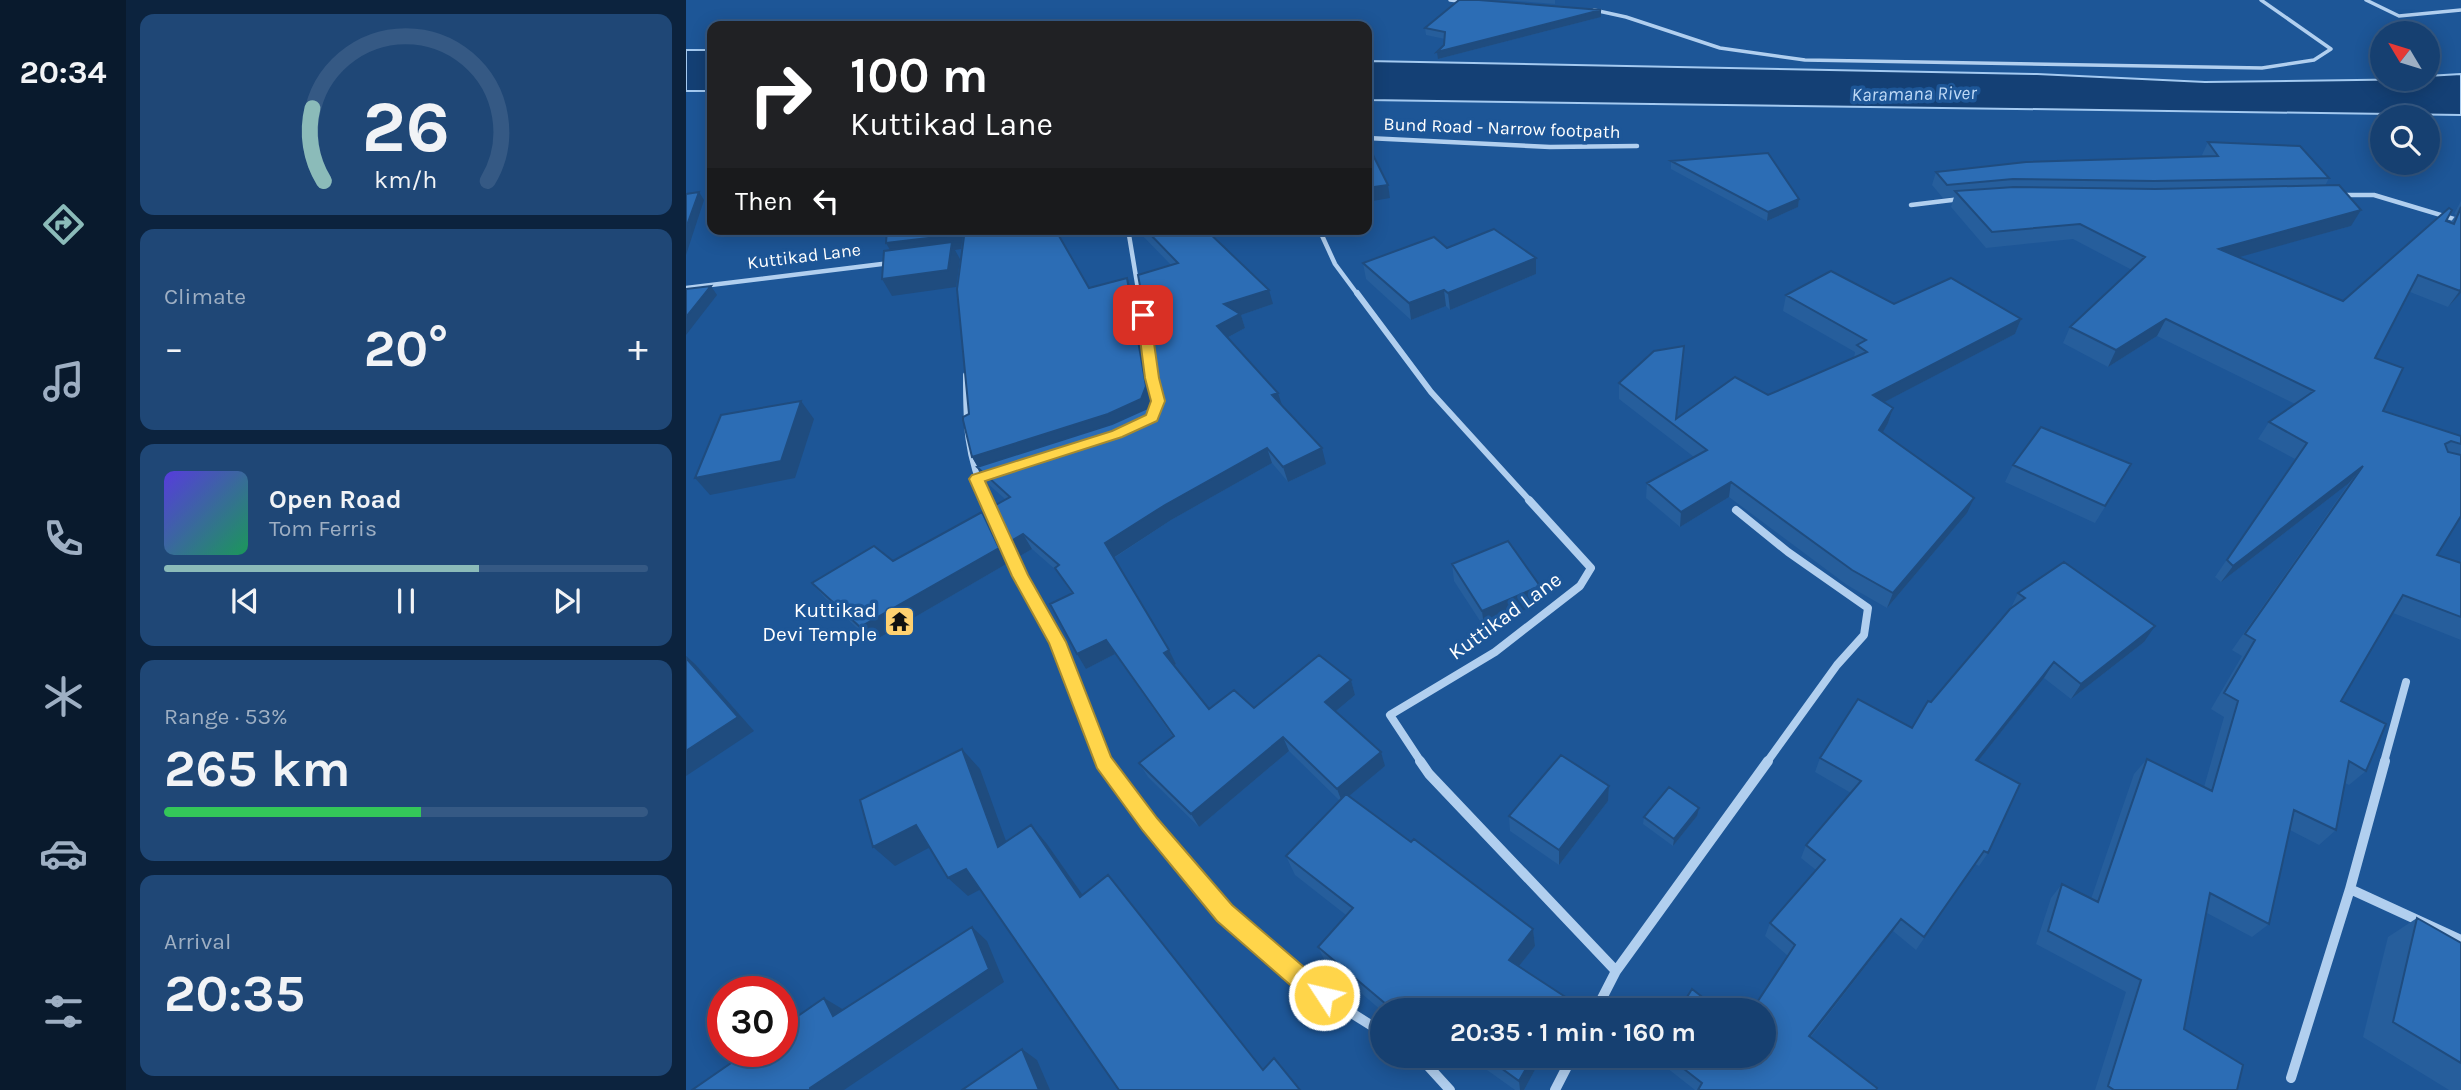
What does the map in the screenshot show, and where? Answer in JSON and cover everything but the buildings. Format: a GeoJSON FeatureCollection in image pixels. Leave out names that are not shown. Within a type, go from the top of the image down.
{"type":"FeatureCollection","features":[{"type":"Feature","properties":{"kind":"street"},"geometry":{"type":"LineString","coordinates":[[1450,0],[1473,2]]}},
{"type":"Feature","properties":{"kind":"street"},"geometry":{"type":"LineString","coordinates":[[1589,9],[1621,14],[1718,48],[1771,57],[1834,62],[2262,68],[2315,60],[2331,49],[2261,0]]}},
{"type":"Feature","properties":{"kind":"street"},"geometry":{"type":"LineString","coordinates":[[2366,0],[2399,16],[2461,10]]}},
{"type":"Feature","properties":{"kind":"street","name":"Bund Road - Narrow footpath"},"geometry":{"type":"LineString","coordinates":[[1372,138],[1550,147],[1637,146]]}},
{"type":"Feature","properties":{"kind":"street"},"geometry":{"type":"LineString","coordinates":[[2328,194],[2374,195],[2461,221]]}},
{"type":"Feature","properties":{"kind":"street"},"geometry":{"type":"LineString","coordinates":[[1911,205],[1968,199]]}},
{"type":"Feature","properties":{"kind":"street"},"geometry":{"type":"LineString","coordinates":[[1129,235],[1158,401],[1155,409]]}},
{"type":"Feature","properties":{"kind":"street","name":"Kuttikad Lane"},"geometry":{"type":"LineString","coordinates":[[1322,235],[1335,264],[1431,391],[1591,568],[1580,586],[1496,652],[1390,715],[1429,774],[1616,971]]}},
{"type":"Feature","properties":{"kind":"street","name":"Kuttikad Lane"},"geometry":{"type":"LineString","coordinates":[[686,288],[892,263]]}},
{"type":"Feature","properties":{"kind":"street"},"geometry":{"type":"LineString","coordinates":[[966,365],[966,436],[977,479],[1020,576],[1058,642],[1104,762],[1150,825],[1225,913],[1304,982],[1370,1024]]}},
{"type":"Feature","properties":{"kind":"street"},"geometry":{"type":"LineString","coordinates":[[977,479],[990,475]]}},
{"type":"Feature","properties":{"kind":"street"},"geometry":{"type":"LineString","coordinates":[[1602,998],[1616,971],[1837,665],[1864,635],[1868,608],[1788,552],[1736,510]]}},
{"type":"Feature","properties":{"kind":"street"},"geometry":{"type":"LineString","coordinates":[[2291,1078],[2350,889],[2406,682]]}},
{"type":"Feature","properties":{"kind":"street"},"geometry":{"type":"LineString","coordinates":[[2350,889],[2461,940]]}},
{"type":"Feature","properties":{"kind":"street"},"geometry":{"type":"LineString","coordinates":[[1430,1068],[1450,1090]]}},
{"type":"Feature","properties":{"kind":"street"},"geometry":{"type":"LineString","coordinates":[[1555,1090],[1566,1068]]}},
{"type":"Feature","properties":{"kind":"water"},"geometry":{"type":"Polygon","coordinates":[[[686,50],[707,50],[707,91],[686,91],[686,50]]]}},
{"type":"Feature","properties":{"kind":"water","name":"Karamana River"},"geometry":{"type":"Polygon","coordinates":[[[1372,61],[2037,74],[2205,82],[2370,80],[2370,91],[2440,91],[2440,75],[2461,74],[2461,115],[2440,115],[2440,105],[2370,105],[2370,114],[1372,100],[1372,61]]]}},
{"type":"Feature","properties":{"kind":"place","name":"Kuttikad Devi Temple"},"geometry":{"type":"Point","coordinates":[900,622]}},
{"type":"Feature","properties":{"kind":"route"},"geometry":{"type":"LineString","coordinates":[[1143,315],[1158,401],[1152,418],[1117,434],[977,479],[1020,576],[1058,642],[1104,762],[1150,825],[1225,913],[1304,982],[1324,995]]}}]}
